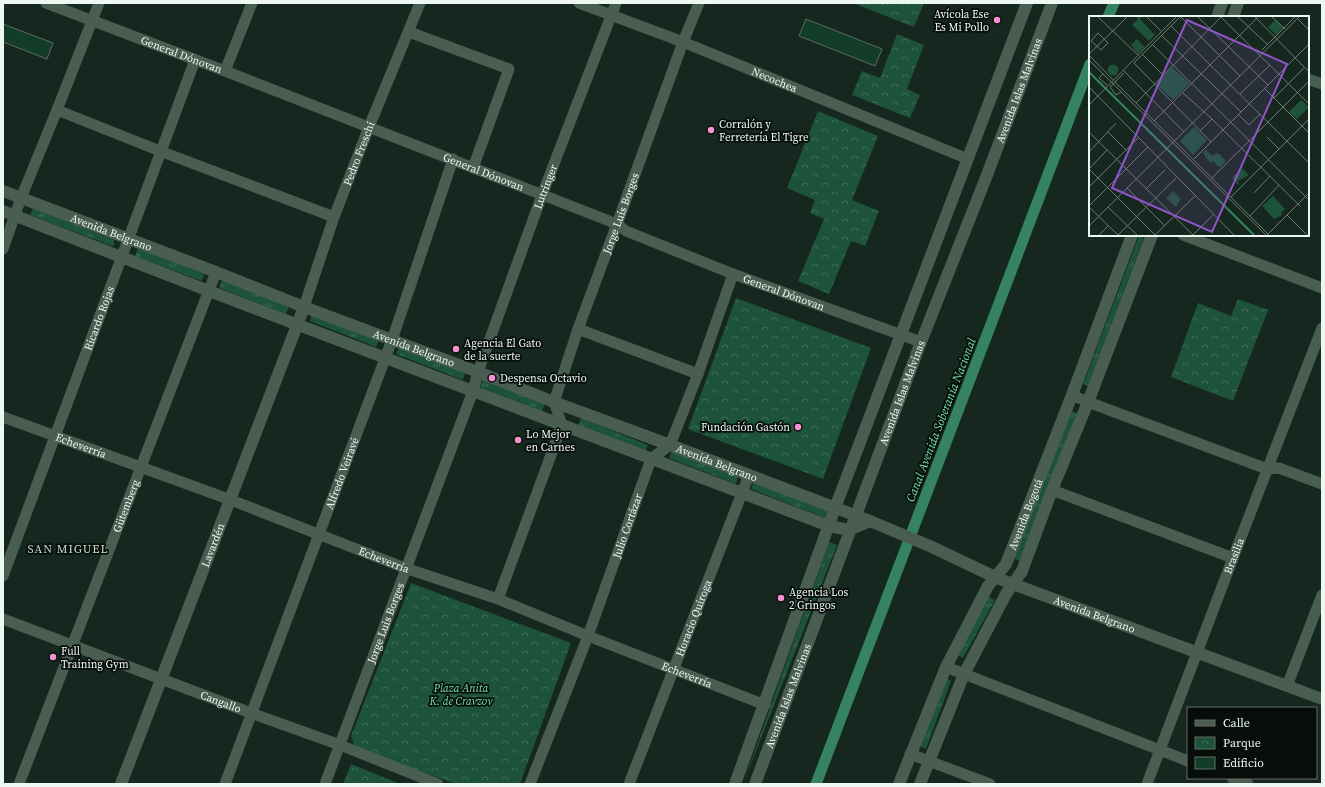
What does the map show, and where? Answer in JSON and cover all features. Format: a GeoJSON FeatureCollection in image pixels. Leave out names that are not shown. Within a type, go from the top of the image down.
{"type":"FeatureCollection","features":[{"type":"Feature","properties":{"kind":"main road","name":"Avenida Islas Malvinas"},"geometry":{"type":"LineString","coordinates":[[735,784],[835,508],[1027,3]]}},
{"type":"Feature","properties":{"kind":"main road","name":"Avenida Islas Malvinas"},"geometry":{"type":"LineString","coordinates":[[755,784],[921,342],[987,175],[1052,3]]}},
{"type":"Feature","properties":{"kind":"main road"},"geometry":{"type":"LineString","coordinates":[[1216,16],[1222,3]]}},
{"type":"Feature","properties":{"kind":"main road"},"geometry":{"type":"LineString","coordinates":[[1233,16],[1238,3]]}},
{"type":"Feature","properties":{"kind":"main road","name":"Avenida Belgrano"},"geometry":{"type":"LineString","coordinates":[[3,191],[304,307],[835,508],[932,547],[997,578],[1322,698]]}},
{"type":"Feature","properties":{"kind":"main road","name":"Avenida Belgrano"},"geometry":{"type":"LineString","coordinates":[[3,211],[651,459],[829,526],[850,530]]}},
{"type":"Feature","properties":{"kind":"main road","name":"Avenida Bogotá"},"geometry":{"type":"LineString","coordinates":[[899,784],[946,667],[988,586],[997,578],[1006,564],[1132,236]]}},
{"type":"Feature","properties":{"kind":"main road","name":"Avenida Bogotá"},"geometry":{"type":"LineString","coordinates":[[920,784],[964,674],[1006,594],[1022,571],[1052,490],[1088,402],[1152,236]]}},
{"type":"Feature","properties":{"kind":"main road","name":"Lavardén"},"geometry":{"type":"LineString","coordinates":[[121,784],[304,307]]}},
{"type":"Feature","properties":{"kind":"main road"},"geometry":{"type":"LineString","coordinates":[[850,530],[870,522]]}},
{"type":"Feature","properties":{"kind":"street","name":"General Dónovan"},"geometry":{"type":"LineString","coordinates":[[46,3],[617,224],[626,231],[733,274],[921,342]]}},
{"type":"Feature","properties":{"kind":"street"},"geometry":{"type":"LineString","coordinates":[[3,249],[21,198],[99,3]]}},
{"type":"Feature","properties":{"kind":"street"},"geometry":{"type":"LineString","coordinates":[[225,71],[252,3]]}},
{"type":"Feature","properties":{"kind":"street","name":"Pedro Freschi"},"geometry":{"type":"LineString","coordinates":[[304,307],[334,217],[420,3]]}},
{"type":"Feature","properties":{"kind":"street","name":"Necochea"},"geometry":{"type":"LineString","coordinates":[[579,3],[683,42],[968,159]]}},
{"type":"Feature","properties":{"kind":"street","name":"Lutringer"},"geometry":{"type":"LineString","coordinates":[[478,372],[542,195],[616,3]]}},
{"type":"Feature","properties":{"kind":"street","name":"Jorge Luis Borges"},"geometry":{"type":"LineString","coordinates":[[554,402],[578,329],[683,42],[699,3]]}},
{"type":"Feature","properties":{"kind":"street"},"geometry":{"type":"LineString","coordinates":[[408,32],[509,69],[473,168]]}},
{"type":"Feature","properties":{"kind":"street","name":"Ricardo Rojas"},"geometry":{"type":"LineString","coordinates":[[3,576],[195,60]]}},
{"type":"Feature","properties":{"kind":"street"},"geometry":{"type":"LineString","coordinates":[[1309,79],[1322,84]]}},
{"type":"Feature","properties":{"kind":"street"},"geometry":{"type":"LineString","coordinates":[[57,110],[334,217]]}},
{"type":"Feature","properties":{"kind":"street","name":"Alfredo Veiravé"},"geometry":{"type":"LineString","coordinates":[[224,784],[386,358],[453,160]]}},
{"type":"Feature","properties":{"kind":"street"},"geometry":{"type":"LineString","coordinates":[[1186,236],[1322,288]]}},
{"type":"Feature","properties":{"kind":"street","name":"Gütemberg"},"geometry":{"type":"LineString","coordinates":[[19,784],[216,272]]}},
{"type":"Feature","properties":{"kind":"street"},"geometry":{"type":"LineString","coordinates":[[651,459],[670,445],[698,374],[733,274]]}},
{"type":"Feature","properties":{"kind":"street","name":"Brasilia"},"geometry":{"type":"LineString","coordinates":[[1147,784],[1198,652],[1232,558],[1322,328]]}},
{"type":"Feature","properties":{"kind":"street"},"geometry":{"type":"LineString","coordinates":[[578,329],[698,374]]}},
{"type":"Feature","properties":{"kind":"street","name":"Jorge Luis Borges"},"geometry":{"type":"LineString","coordinates":[[325,784],[473,390],[478,372]]}},
{"type":"Feature","properties":{"kind":"street"},"geometry":{"type":"LineString","coordinates":[[1072,395],[1267,469],[1279,468],[1322,484]]}},
{"type":"Feature","properties":{"kind":"street"},"geometry":{"type":"LineString","coordinates":[[498,599],[562,425],[554,402]]}},
{"type":"Feature","properties":{"kind":"street","name":"Echeverría"},"geometry":{"type":"LineString","coordinates":[[3,416],[56,437],[231,500],[405,568],[498,599],[764,705]]}},
{"type":"Feature","properties":{"kind":"street","name":"Julio Cortázar"},"geometry":{"type":"LineString","coordinates":[[530,784],[588,636],[651,459]]}},
{"type":"Feature","properties":{"kind":"street","name":"Horacio Quiroga"},"geometry":{"type":"LineString","coordinates":[[629,784],[748,475]]}},
{"type":"Feature","properties":{"kind":"street"},"geometry":{"type":"LineString","coordinates":[[1052,490],[1232,558]]}},
{"type":"Feature","properties":{"kind":"street"},"geometry":{"type":"LineString","coordinates":[[1287,686],[1322,595]]}},
{"type":"Feature","properties":{"kind":"street","name":"Cangallo"},"geometry":{"type":"LineString","coordinates":[[3,619],[251,714],[340,745],[434,783]]}},
{"type":"Feature","properties":{"kind":"street"},"geometry":{"type":"LineString","coordinates":[[946,667],[1187,761]]}},
{"type":"Feature","properties":{"kind":"street"},"geometry":{"type":"LineString","coordinates":[[910,754],[990,784]]}},
{"type":"Feature","properties":{"kind":"street"},"geometry":{"type":"LineString","coordinates":[[1235,779],[1248,784]]}},
{"type":"Feature","properties":{"kind":"green space"},"geometry":{"type":"Polygon","coordinates":[[[853,3],[924,3],[914,27],[853,3]]]}},
{"type":"Feature","properties":{"kind":"green space"},"geometry":{"type":"Polygon","coordinates":[[[897,34],[924,45],[907,89],[920,95],[910,118],[852,95],[862,71],[880,78],[897,34]]]}},
{"type":"Feature","properties":{"kind":"green space"},"geometry":{"type":"Polygon","coordinates":[[[818,111],[878,136],[852,200],[879,211],[865,246],[851,241],[829,294],[798,281],[824,219],[810,213],[815,200],[787,188],[818,111]]]}},
{"type":"Feature","properties":{"kind":"green space"},"geometry":{"type":"Polygon","coordinates":[[[33,208],[114,240],[114,245],[112,246],[30,215],[33,208]]]}},
{"type":"Feature","properties":{"kind":"green space"},"geometry":{"type":"Polygon","coordinates":[[[1139,236],[1144,238],[1088,386],[1083,384],[1139,236]]]}},
{"type":"Feature","properties":{"kind":"green space"},"geometry":{"type":"Polygon","coordinates":[[[138,248],[204,274],[202,281],[135,256],[138,248]]]}},
{"type":"Feature","properties":{"kind":"green space"},"geometry":{"type":"Polygon","coordinates":[[[222,280],[289,306],[286,314],[219,288],[222,280]]]}},
{"type":"Feature","properties":{"kind":"green space"},"geometry":{"type":"Polygon","coordinates":[[[736,298],[871,348],[823,479],[688,429],[736,298]]]}},
{"type":"Feature","properties":{"kind":"green space"},"geometry":{"type":"Polygon","coordinates":[[[1238,299],[1268,310],[1233,401],[1171,377],[1198,303],[1231,316],[1238,299]]]}},
{"type":"Feature","properties":{"kind":"green space"},"geometry":{"type":"Polygon","coordinates":[[[312,314],[379,340],[376,347],[310,321],[312,314]]]}},
{"type":"Feature","properties":{"kind":"green space"},"geometry":{"type":"Polygon","coordinates":[[[399,347],[465,373],[463,380],[396,354],[399,347]]]}},
{"type":"Feature","properties":{"kind":"green space"},"geometry":{"type":"Polygon","coordinates":[[[483,379],[545,403],[542,411],[480,387],[483,379]]]}},
{"type":"Feature","properties":{"kind":"green space"},"geometry":{"type":"Polygon","coordinates":[[[1072,411],[1077,413],[1020,561],[1013,558],[1072,411]]]}},
{"type":"Feature","properties":{"kind":"green space"},"geometry":{"type":"Polygon","coordinates":[[[581,418],[648,445],[645,452],[578,426],[581,418]]]}},
{"type":"Feature","properties":{"kind":"green space"},"geometry":{"type":"Polygon","coordinates":[[[672,451],[738,477],[736,484],[669,458],[672,451]]]}},
{"type":"Feature","properties":{"kind":"green space"},"geometry":{"type":"Polygon","coordinates":[[[754,482],[828,510],[825,518],[751,489],[754,482]]]}},
{"type":"Feature","properties":{"kind":"green space"},"geometry":{"type":"Polygon","coordinates":[[[829,542],[837,545],[743,784],[829,542]]]}},
{"type":"Feature","properties":{"kind":"green space","name":"Plaza Anita K. de Cravzov"},"geometry":{"type":"Polygon","coordinates":[[[411,583],[571,643],[520,784],[456,784],[355,748],[351,736],[411,583]]]}},
{"type":"Feature","properties":{"kind":"green space"},"geometry":{"type":"Polygon","coordinates":[[[989,597],[995,600],[963,658],[957,655],[989,597]]]}},
{"type":"Feature","properties":{"kind":"green space"},"geometry":{"type":"Polygon","coordinates":[[[946,677],[951,681],[926,749],[920,746],[946,677]]]}},
{"type":"Feature","properties":{"kind":"green space"},"geometry":{"type":"Polygon","coordinates":[[[351,764],[400,784],[343,784],[351,764]]]}},
{"type":"Feature","properties":{"kind":"building"},"geometry":{"type":"Polygon","coordinates":[[[806,19],[882,49],[875,66],[799,36],[806,19]]]}},
{"type":"Feature","properties":{"kind":"building"},"geometry":{"type":"Polygon","coordinates":[[[3,24],[53,43],[47,59],[3,42],[3,24]]]}},
{"type":"Feature","properties":{"kind":"waterway","name":"Canal Avenida Soberanía Nacional"},"geometry":{"type":"LineString","coordinates":[[1108,16],[1114,3]]}},
{"type":"Feature","properties":{"kind":"waterway","name":"Canal Avenida Soberanía Nacional"},"geometry":{"type":"LineString","coordinates":[[816,784],[1089,67]]}},
{"type":"Feature","properties":{"kind":"place","name":"Avícola Ese Es Mi Pollo"},"geometry":{"type":"Point","coordinates":[997,20]}},
{"type":"Feature","properties":{"kind":"place","name":"Corralón y Ferretería El Tigre"},"geometry":{"type":"Point","coordinates":[711,130]}},
{"type":"Feature","properties":{"kind":"place","name":"Agencia El Gato de la suerte"},"geometry":{"type":"Point","coordinates":[456,349]}},
{"type":"Feature","properties":{"kind":"place","name":"Despensa Octavio"},"geometry":{"type":"Point","coordinates":[492,378]}},
{"type":"Feature","properties":{"kind":"place","name":"Fundación Gastón"},"geometry":{"type":"Point","coordinates":[798,427]}},
{"type":"Feature","properties":{"kind":"place","name":"Lo Mejor en Carnes"},"geometry":{"type":"Point","coordinates":[518,440]}},
{"type":"Feature","properties":{"kind":"place","name":"Agencia Los 2 Gringos"},"geometry":{"type":"Point","coordinates":[781,598]}},
{"type":"Feature","properties":{"kind":"place","name":"Full Training Gym"},"geometry":{"type":"Point","coordinates":[53,657]}},
{"type":"Feature","properties":{"kind":"district","name":"SAN MIGUEL"},"geometry":{"type":"Point","coordinates":[68,549]}}]}
